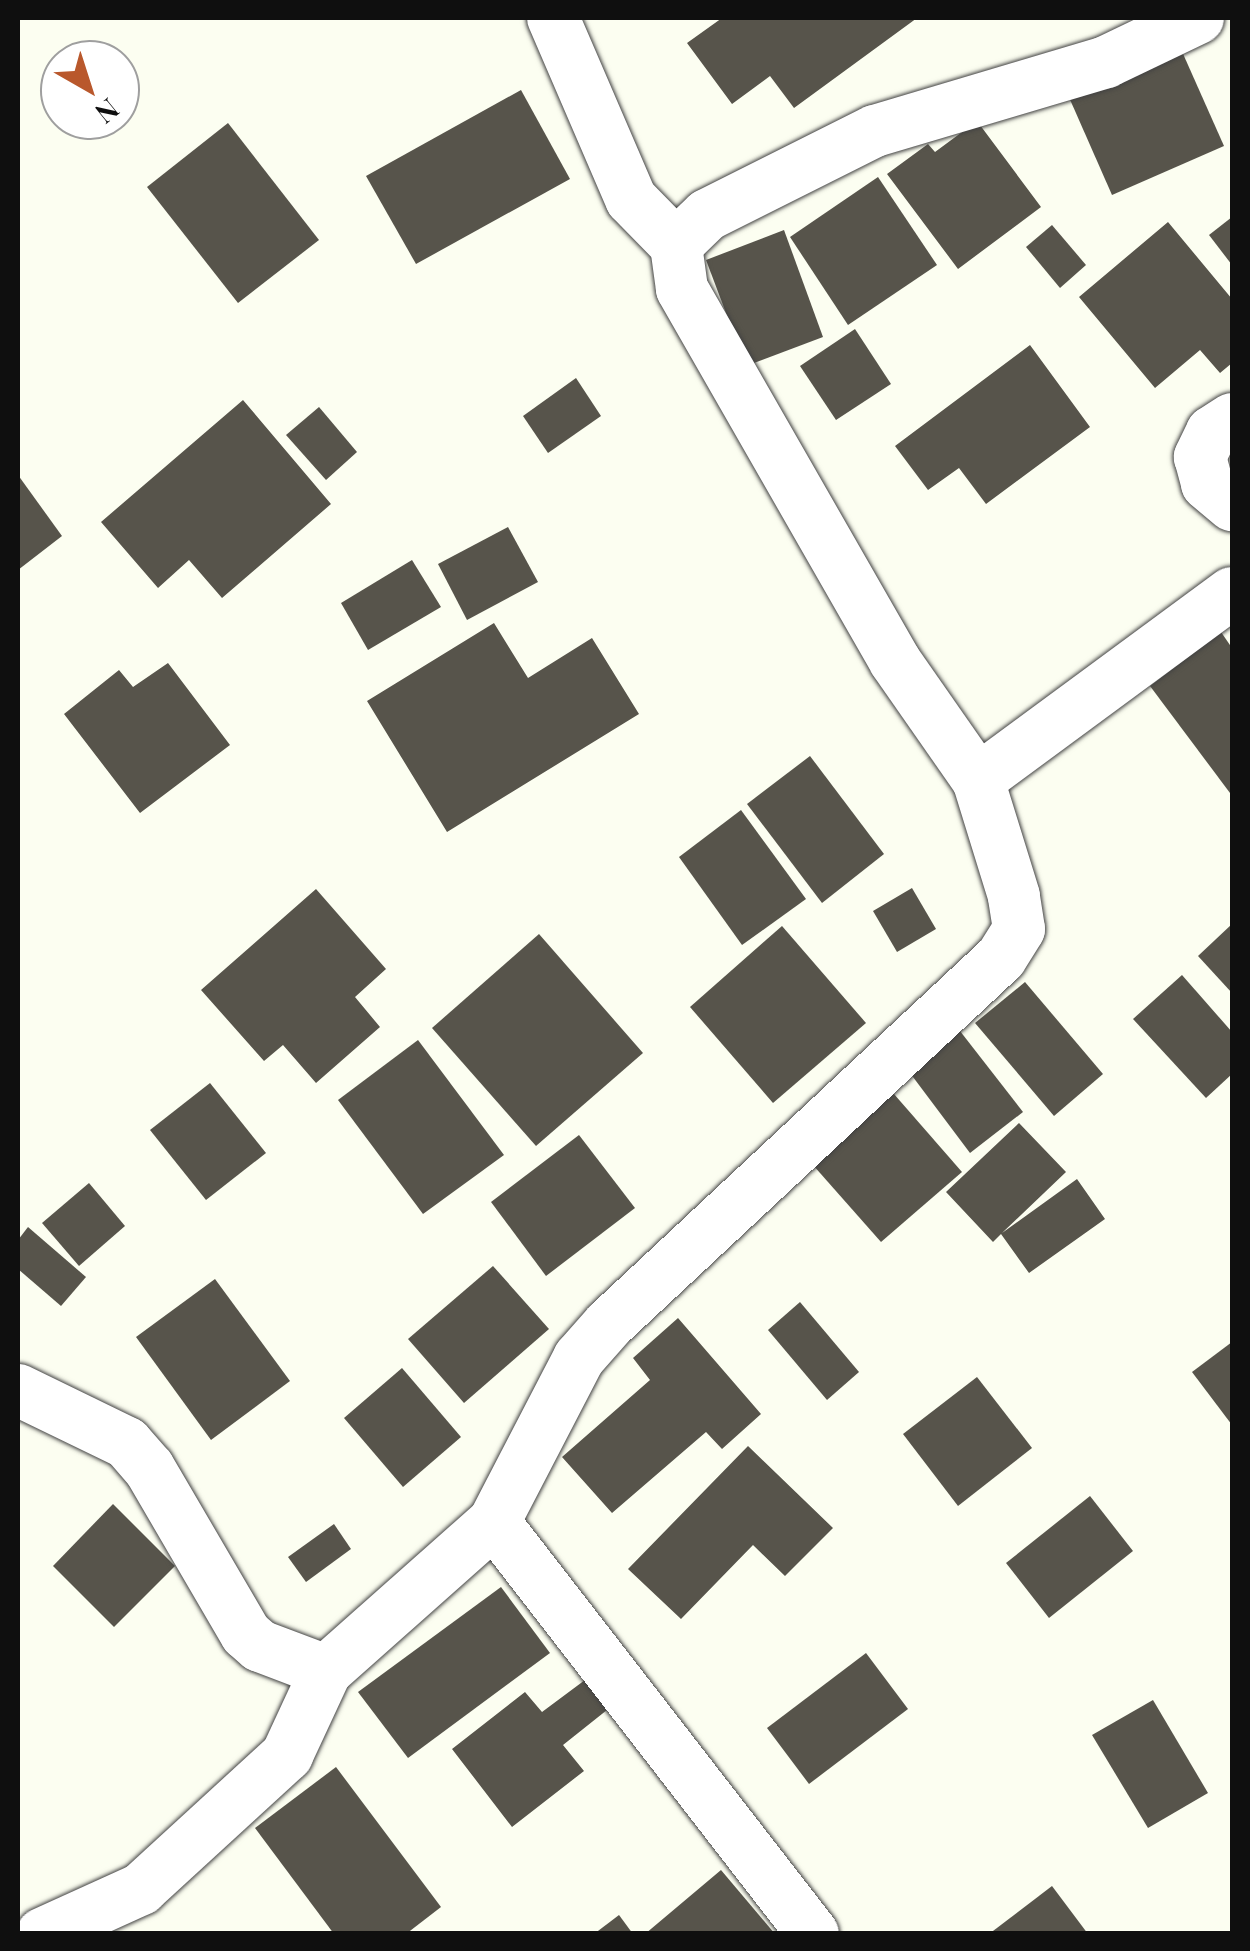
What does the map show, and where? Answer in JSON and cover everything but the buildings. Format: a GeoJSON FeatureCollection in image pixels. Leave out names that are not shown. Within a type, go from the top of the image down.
{"type":"FeatureCollection","features":[{"type":"Feature","properties":{"kind":"street"},"geometry":{"type":"LineString","coordinates":[[42,1934],[142,1889],[287,1755],[326,1671],[494,1522],[553,1401],[579,1358],[609,1324],[1001,958],[1018,930],[1014,896],[978,780],[895,661],[682,290],[676,245],[631,198],[554,18]]}},
{"type":"Feature","properties":{"kind":"street"},"geometry":{"type":"LineString","coordinates":[[676,245],[706,215],[875,131],[1106,62],[1198,18]]}},
{"type":"Feature","properties":{"kind":"street"},"geometry":{"type":"LineString","coordinates":[[1232,419],[1212,432],[1200,457],[1207,484],[1232,506]]}},
{"type":"Feature","properties":{"kind":"street"},"geometry":{"type":"LineString","coordinates":[[978,780],[1232,593]]}},
{"type":"Feature","properties":{"kind":"street"},"geometry":{"type":"LineString","coordinates":[[18,1390],[127,1443],[150,1468],[246,1634],[260,1646],[326,1671]]}},
{"type":"Feature","properties":{"kind":"street"},"geometry":{"type":"LineString","coordinates":[[494,1522],[813,1934]]}}]}
